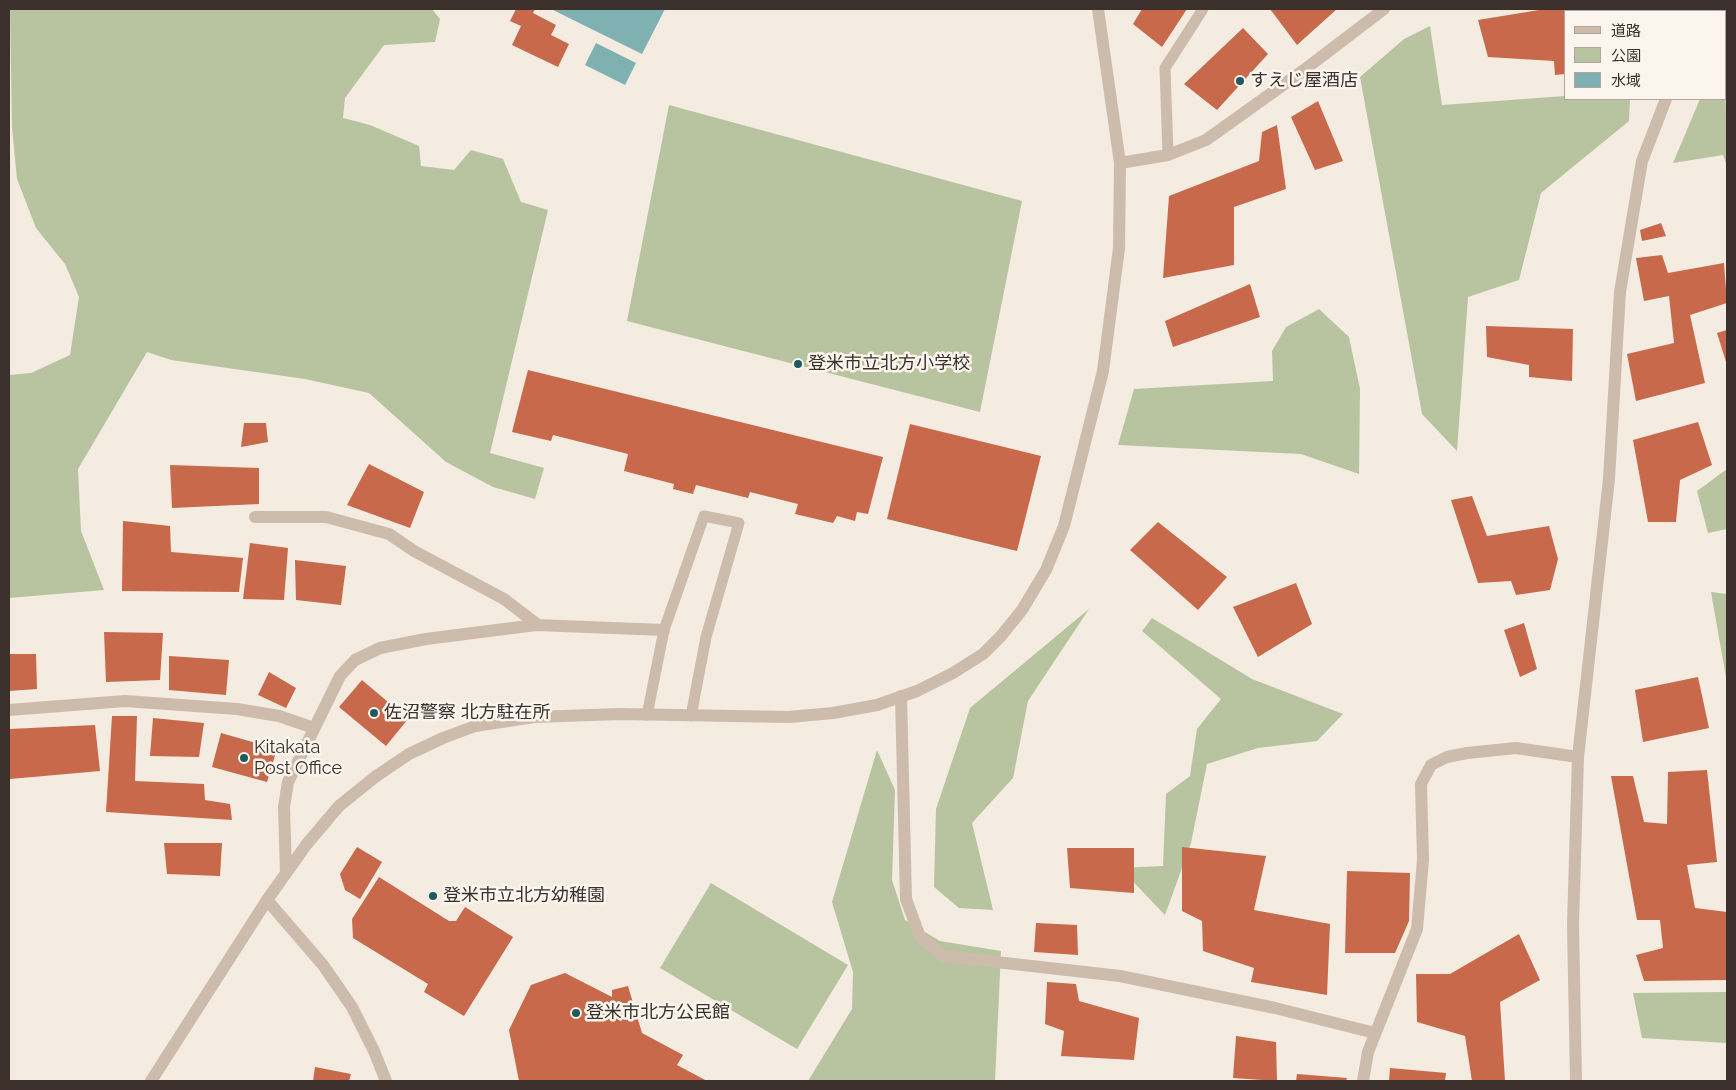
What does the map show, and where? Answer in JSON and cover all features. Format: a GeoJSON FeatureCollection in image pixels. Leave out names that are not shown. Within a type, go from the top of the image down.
{"type":"FeatureCollection","features":[{"type":"Feature","properties":{"kind":"street"},"geometry":{"type":"LineString","coordinates":[[150,1081],[267,900],[306,845],[339,806],[375,777],[409,754],[475,726],[534,717],[647,715],[789,717],[833,713],[877,705],[953,673],[983,654],[1022,610],[1046,570],[1064,526],[1103,371],[1119,248],[1120,163],[1098,9]]}},
{"type":"Feature","properties":{"kind":"street"},"geometry":{"type":"LineString","coordinates":[[1120,163],[1168,155],[1206,140],[1296,76],[1384,9]]}},
{"type":"Feature","properties":{"kind":"street"},"geometry":{"type":"LineString","coordinates":[[1576,1081],[1573,925],[1578,757],[1609,479],[1620,292],[1642,161],[1666,100]]}},
{"type":"Feature","properties":{"kind":"street"},"geometry":{"type":"LineString","coordinates":[[255,516],[326,517],[389,534],[414,551],[504,599],[538,625]]}},
{"type":"Feature","properties":{"kind":"street"},"geometry":{"type":"LineString","coordinates":[[286,873],[284,807],[288,782],[340,676],[355,660],[380,648],[426,639],[538,625],[664,630]]}},
{"type":"Feature","properties":{"kind":"street"},"geometry":{"type":"LineString","coordinates":[[901,696],[906,899],[920,937],[943,956],[1120,976],[1275,1008],[1375,1033]]}},
{"type":"Feature","properties":{"kind":"street"},"geometry":{"type":"LineString","coordinates":[[9,710],[125,701],[237,709],[279,716],[314,728]]}},
{"type":"Feature","properties":{"kind":"street"},"geometry":{"type":"LineString","coordinates":[[1363,1081],[1368,1052],[1417,930],[1423,860],[1421,784],[1431,765],[1447,758],[1467,753],[1516,748],[1578,757]]}},
{"type":"Feature","properties":{"kind":"street"},"geometry":{"type":"LineString","coordinates":[[267,900],[323,966],[352,1007],[374,1051],[386,1081]]}},
{"type":"Feature","properties":{"kind":"lane"},"geometry":{"type":"LineString","coordinates":[[1168,155],[1165,68],[1203,9]]}},
{"type":"Feature","properties":{"kind":"lane"},"geometry":{"type":"LineString","coordinates":[[647,715],[664,630],[704,516],[739,523],[706,637],[691,716]]}},
{"type":"Feature","properties":{"kind":"green space"},"geometry":{"type":"Polygon","coordinates":[[[10,9],[432,9],[440,19],[435,42],[384,45],[345,98],[343,118],[370,125],[419,146],[421,166],[454,170],[471,150],[503,159],[521,202],[548,210],[490,453],[544,468],[535,499],[493,487],[446,462],[369,393],[305,379],[171,360],[147,352],[78,469],[81,531],[104,590],[9,598],[9,375],[31,373],[70,355],[79,297],[65,264],[36,228],[17,179],[12,128],[10,9]]]}},
{"type":"Feature","properties":{"kind":"green space"},"geometry":{"type":"Polygon","coordinates":[[[1430,26],[1442,105],[1564,96],[1564,100],[1630,100],[1629,121],[1541,193],[1519,280],[1468,297],[1457,451],[1422,414],[1360,77],[1404,39],[1430,26]]]}},
{"type":"Feature","properties":{"kind":"green space"},"geometry":{"type":"Polygon","coordinates":[[[1700,100],[1726,100],[1727,166],[1723,155],[1673,163],[1700,100]]]}},
{"type":"Feature","properties":{"kind":"green space"},"geometry":{"type":"Polygon","coordinates":[[[669,105],[1022,201],[980,412],[627,321],[669,105]]]}},
{"type":"Feature","properties":{"kind":"green space"},"geometry":{"type":"Polygon","coordinates":[[[1319,309],[1349,337],[1360,389],[1359,474],[1301,454],[1118,445],[1134,389],[1273,381],[1272,351],[1286,327],[1319,309]]]}},
{"type":"Feature","properties":{"kind":"green space"},"geometry":{"type":"Polygon","coordinates":[[[1727,469],[1727,529],[1708,533],[1697,491],[1727,469]]]}},
{"type":"Feature","properties":{"kind":"green space"},"geometry":{"type":"Polygon","coordinates":[[[1711,592],[1727,594],[1727,683],[1711,592]]]}},
{"type":"Feature","properties":{"kind":"green space"},"geometry":{"type":"Polygon","coordinates":[[[1089,609],[1028,701],[1013,778],[972,823],[993,910],[959,908],[934,887],[936,809],[970,708],[1089,609]]]}},
{"type":"Feature","properties":{"kind":"green space"},"geometry":{"type":"Polygon","coordinates":[[[1152,618],[1252,679],[1343,714],[1317,741],[1258,748],[1207,764],[1191,843],[1165,915],[1120,868],[1163,866],[1166,794],[1190,776],[1197,729],[1221,699],[1142,631],[1152,618]]]}},
{"type":"Feature","properties":{"kind":"green space"},"geometry":{"type":"Polygon","coordinates":[[[877,750],[895,790],[892,880],[905,920],[940,941],[1001,951],[995,1081],[808,1081],[852,1009],[853,972],[832,902],[877,750]]]}},
{"type":"Feature","properties":{"kind":"green space"},"geometry":{"type":"Polygon","coordinates":[[[711,883],[848,965],[797,1049],[660,968],[711,883]]]}},
{"type":"Feature","properties":{"kind":"green space"},"geometry":{"type":"Polygon","coordinates":[[[1727,992],[1727,1043],[1642,1038],[1633,993],[1727,992]]]}},
{"type":"Feature","properties":{"kind":"water"},"geometry":{"type":"Polygon","coordinates":[[[551,9],[665,9],[642,54],[551,9]]]}},
{"type":"Feature","properties":{"kind":"water"},"geometry":{"type":"Polygon","coordinates":[[[596,43],[636,63],[625,85],[585,65],[596,43]]]}},
{"type":"Feature","properties":{"kind":"building"},"geometry":{"type":"Polygon","coordinates":[[[516,9],[535,9],[533,13],[556,25],[551,35],[569,44],[558,67],[512,45],[521,26],[510,21],[516,9]]]}},
{"type":"Feature","properties":{"kind":"building"},"geometry":{"type":"Polygon","coordinates":[[[1142,9],[1187,9],[1162,47],[1133,24],[1142,9]]]}},
{"type":"Feature","properties":{"kind":"building"},"geometry":{"type":"Polygon","coordinates":[[[1270,9],[1337,9],[1297,45],[1270,9]]]}},
{"type":"Feature","properties":{"kind":"building"},"geometry":{"type":"Polygon","coordinates":[[[1545,9],[1636,9],[1564,10],[1564,74],[1555,75],[1554,61],[1488,57],[1478,20],[1545,9]]]}},
{"type":"Feature","properties":{"kind":"building"},"geometry":{"type":"Polygon","coordinates":[[[1243,28],[1268,54],[1217,110],[1184,84],[1243,28]]]}},
{"type":"Feature","properties":{"kind":"building"},"geometry":{"type":"Polygon","coordinates":[[[1318,101],[1343,161],[1315,170],[1291,117],[1318,101]]]}},
{"type":"Feature","properties":{"kind":"building"},"geometry":{"type":"Polygon","coordinates":[[[1277,125],[1286,189],[1234,207],[1234,265],[1163,278],[1169,196],[1259,161],[1262,132],[1277,125]]]}},
{"type":"Feature","properties":{"kind":"building"},"geometry":{"type":"Polygon","coordinates":[[[1661,223],[1666,236],[1642,241],[1640,230],[1661,223]]]}},
{"type":"Feature","properties":{"kind":"building"},"geometry":{"type":"Polygon","coordinates":[[[1662,255],[1668,273],[1724,263],[1727,303],[1690,315],[1705,383],[1636,401],[1627,354],[1674,343],[1669,296],[1644,301],[1636,258],[1662,255]]]}},
{"type":"Feature","properties":{"kind":"building"},"geometry":{"type":"Polygon","coordinates":[[[1250,284],[1260,317],[1173,347],[1165,321],[1250,284]]]}},
{"type":"Feature","properties":{"kind":"building"},"geometry":{"type":"Polygon","coordinates":[[[1486,326],[1573,329],[1572,381],[1529,377],[1529,365],[1487,357],[1486,326]]]}},
{"type":"Feature","properties":{"kind":"building"},"geometry":{"type":"Polygon","coordinates":[[[1727,330],[1727,365],[1717,333],[1727,330]]]}},
{"type":"Feature","properties":{"kind":"building"},"geometry":{"type":"Polygon","coordinates":[[[528,370],[883,457],[868,514],[857,512],[855,521],[837,516],[833,523],[795,514],[798,504],[750,492],[748,498],[696,485],[693,494],[673,489],[674,484],[624,471],[628,454],[553,435],[551,441],[512,432],[528,370]]]}},
{"type":"Feature","properties":{"kind":"building"},"geometry":{"type":"Polygon","coordinates":[[[1698,422],[1712,465],[1680,480],[1676,522],[1648,522],[1633,440],[1698,422]]]}},
{"type":"Feature","properties":{"kind":"building"},"geometry":{"type":"Polygon","coordinates":[[[244,423],[266,423],[268,442],[241,447],[244,423]]]}},
{"type":"Feature","properties":{"kind":"building"},"geometry":{"type":"Polygon","coordinates":[[[910,424],[1041,456],[1017,551],[887,519],[910,424]]]}},
{"type":"Feature","properties":{"kind":"building"},"geometry":{"type":"Polygon","coordinates":[[[369,464],[424,492],[410,528],[347,505],[369,464]]]}},
{"type":"Feature","properties":{"kind":"building"},"geometry":{"type":"Polygon","coordinates":[[[170,465],[259,468],[259,504],[172,508],[170,465]]]}},
{"type":"Feature","properties":{"kind":"building"},"geometry":{"type":"Polygon","coordinates":[[[1472,496],[1487,536],[1549,526],[1558,559],[1550,590],[1516,595],[1511,581],[1478,583],[1451,500],[1472,496]]]}},
{"type":"Feature","properties":{"kind":"building"},"geometry":{"type":"Polygon","coordinates":[[[123,521],[170,526],[171,552],[243,558],[239,592],[122,591],[123,521]]]}},
{"type":"Feature","properties":{"kind":"building"},"geometry":{"type":"Polygon","coordinates":[[[1158,522],[1227,577],[1198,610],[1130,550],[1158,522]]]}},
{"type":"Feature","properties":{"kind":"building"},"geometry":{"type":"Polygon","coordinates":[[[250,543],[288,548],[284,600],[243,599],[250,543]]]}},
{"type":"Feature","properties":{"kind":"building"},"geometry":{"type":"Polygon","coordinates":[[[295,560],[346,566],[341,605],[296,600],[295,560]]]}},
{"type":"Feature","properties":{"kind":"building"},"geometry":{"type":"Polygon","coordinates":[[[1296,583],[1312,624],[1258,657],[1233,607],[1296,583]]]}},
{"type":"Feature","properties":{"kind":"building"},"geometry":{"type":"Polygon","coordinates":[[[1524,623],[1537,669],[1520,677],[1504,630],[1524,623]]]}},
{"type":"Feature","properties":{"kind":"building"},"geometry":{"type":"Polygon","coordinates":[[[104,632],[163,633],[160,680],[106,682],[104,632]]]}},
{"type":"Feature","properties":{"kind":"building"},"geometry":{"type":"Polygon","coordinates":[[[9,654],[36,654],[37,689],[9,691],[9,654]]]}},
{"type":"Feature","properties":{"kind":"building"},"geometry":{"type":"Polygon","coordinates":[[[169,656],[229,660],[226,695],[169,690],[169,656]]]}},
{"type":"Feature","properties":{"kind":"building"},"geometry":{"type":"Polygon","coordinates":[[[269,672],[296,688],[286,708],[258,695],[269,672]]]}},
{"type":"Feature","properties":{"kind":"building"},"geometry":{"type":"Polygon","coordinates":[[[1698,677],[1709,728],[1643,742],[1635,690],[1698,677]]]}},
{"type":"Feature","properties":{"kind":"building","name":"佐沼警察 北方駐在所"},"geometry":{"type":"Polygon","coordinates":[[[362,680],[408,719],[386,746],[339,707],[362,680]]]}},
{"type":"Feature","properties":{"kind":"building"},"geometry":{"type":"Polygon","coordinates":[[[112,716],[137,716],[135,781],[204,784],[205,800],[230,804],[232,820],[106,812],[112,716]]]}},
{"type":"Feature","properties":{"kind":"building"},"geometry":{"type":"Polygon","coordinates":[[[153,718],[204,723],[199,757],[150,756],[153,718]]]}},
{"type":"Feature","properties":{"kind":"building"},"geometry":{"type":"Polygon","coordinates":[[[95,725],[100,771],[10,779],[9,729],[95,725]]]}},
{"type":"Feature","properties":{"kind":"building"},"geometry":{"type":"Polygon","coordinates":[[[221,733],[277,749],[267,782],[212,767],[221,733]]]}},
{"type":"Feature","properties":{"kind":"building"},"geometry":{"type":"Polygon","coordinates":[[[1707,770],[1717,862],[1687,865],[1695,908],[1727,912],[1727,980],[1644,981],[1636,955],[1663,948],[1660,920],[1637,920],[1611,776],[1633,776],[1644,822],[1667,824],[1668,772],[1707,770]]]}},
{"type":"Feature","properties":{"kind":"building"},"geometry":{"type":"Polygon","coordinates":[[[164,843],[222,843],[220,876],[167,874],[164,843]]]}},
{"type":"Feature","properties":{"kind":"building"},"geometry":{"type":"Polygon","coordinates":[[[357,847],[382,862],[360,899],[345,890],[340,874],[357,847]]]}},
{"type":"Feature","properties":{"kind":"building"},"geometry":{"type":"Polygon","coordinates":[[[1182,847],[1266,856],[1254,910],[1330,924],[1327,995],[1251,982],[1254,968],[1203,951],[1202,921],[1182,911],[1182,847]]]}},
{"type":"Feature","properties":{"kind":"building"},"geometry":{"type":"Polygon","coordinates":[[[1067,848],[1134,848],[1134,893],[1070,888],[1067,848]]]}},
{"type":"Feature","properties":{"kind":"building"},"geometry":{"type":"Polygon","coordinates":[[[1347,871],[1410,873],[1409,921],[1395,953],[1345,953],[1347,871]]]}},
{"type":"Feature","properties":{"kind":"building"},"geometry":{"type":"Polygon","coordinates":[[[379,877],[449,921],[456,921],[465,907],[513,937],[464,1016],[424,992],[428,984],[353,938],[352,919],[379,877]]]}},
{"type":"Feature","properties":{"kind":"building"},"geometry":{"type":"Polygon","coordinates":[[[1036,923],[1077,925],[1078,955],[1034,952],[1036,923]]]}},
{"type":"Feature","properties":{"kind":"building"},"geometry":{"type":"Polygon","coordinates":[[[1519,934],[1540,980],[1500,1002],[1505,1081],[1472,1081],[1465,1036],[1417,1022],[1416,974],[1450,974],[1519,934]]]}},
{"type":"Feature","properties":{"kind":"building","name":"登米市北方公民館"},"geometry":{"type":"Polygon","coordinates":[[[565,973],[612,997],[612,990],[628,986],[642,1033],[683,1055],[677,1065],[707,1081],[519,1081],[509,1030],[531,985],[565,973]]]}},
{"type":"Feature","properties":{"kind":"building"},"geometry":{"type":"Polygon","coordinates":[[[1047,982],[1076,984],[1079,1001],[1139,1018],[1134,1060],[1061,1056],[1064,1031],[1045,1024],[1047,982]]]}},
{"type":"Feature","properties":{"kind":"building"},"geometry":{"type":"Polygon","coordinates":[[[1236,1036],[1276,1042],[1277,1081],[1233,1078],[1236,1036]]]}},
{"type":"Feature","properties":{"kind":"building"},"geometry":{"type":"Polygon","coordinates":[[[315,1067],[351,1074],[349,1081],[313,1081],[315,1067]]]}},
{"type":"Feature","properties":{"kind":"building"},"geometry":{"type":"Polygon","coordinates":[[[1390,1068],[1446,1073],[1445,1081],[1389,1081],[1390,1068]]]}},
{"type":"Feature","properties":{"kind":"building"},"geometry":{"type":"Polygon","coordinates":[[[1297,1074],[1347,1078],[1346,1081],[1296,1081],[1297,1074]]]}},
{"type":"Feature","properties":{"kind":"place","name":"すえじ屋酒店"},"geometry":{"type":"Point","coordinates":[1240,81]}},
{"type":"Feature","properties":{"kind":"place","name":"登米市立北方小学校"},"geometry":{"type":"Point","coordinates":[798,364]}},
{"type":"Feature","properties":{"kind":"place","name":"佐沼警察 北方駐在所"},"geometry":{"type":"Point","coordinates":[374,713]}},
{"type":"Feature","properties":{"kind":"place","name":"Kitakata Post Office"},"geometry":{"type":"Point","coordinates":[244,758]}},
{"type":"Feature","properties":{"kind":"place","name":"登米市立北方幼稚園"},"geometry":{"type":"Point","coordinates":[433,896]}},
{"type":"Feature","properties":{"kind":"place","name":"登米市北方公民館"},"geometry":{"type":"Point","coordinates":[576,1013]}}]}
